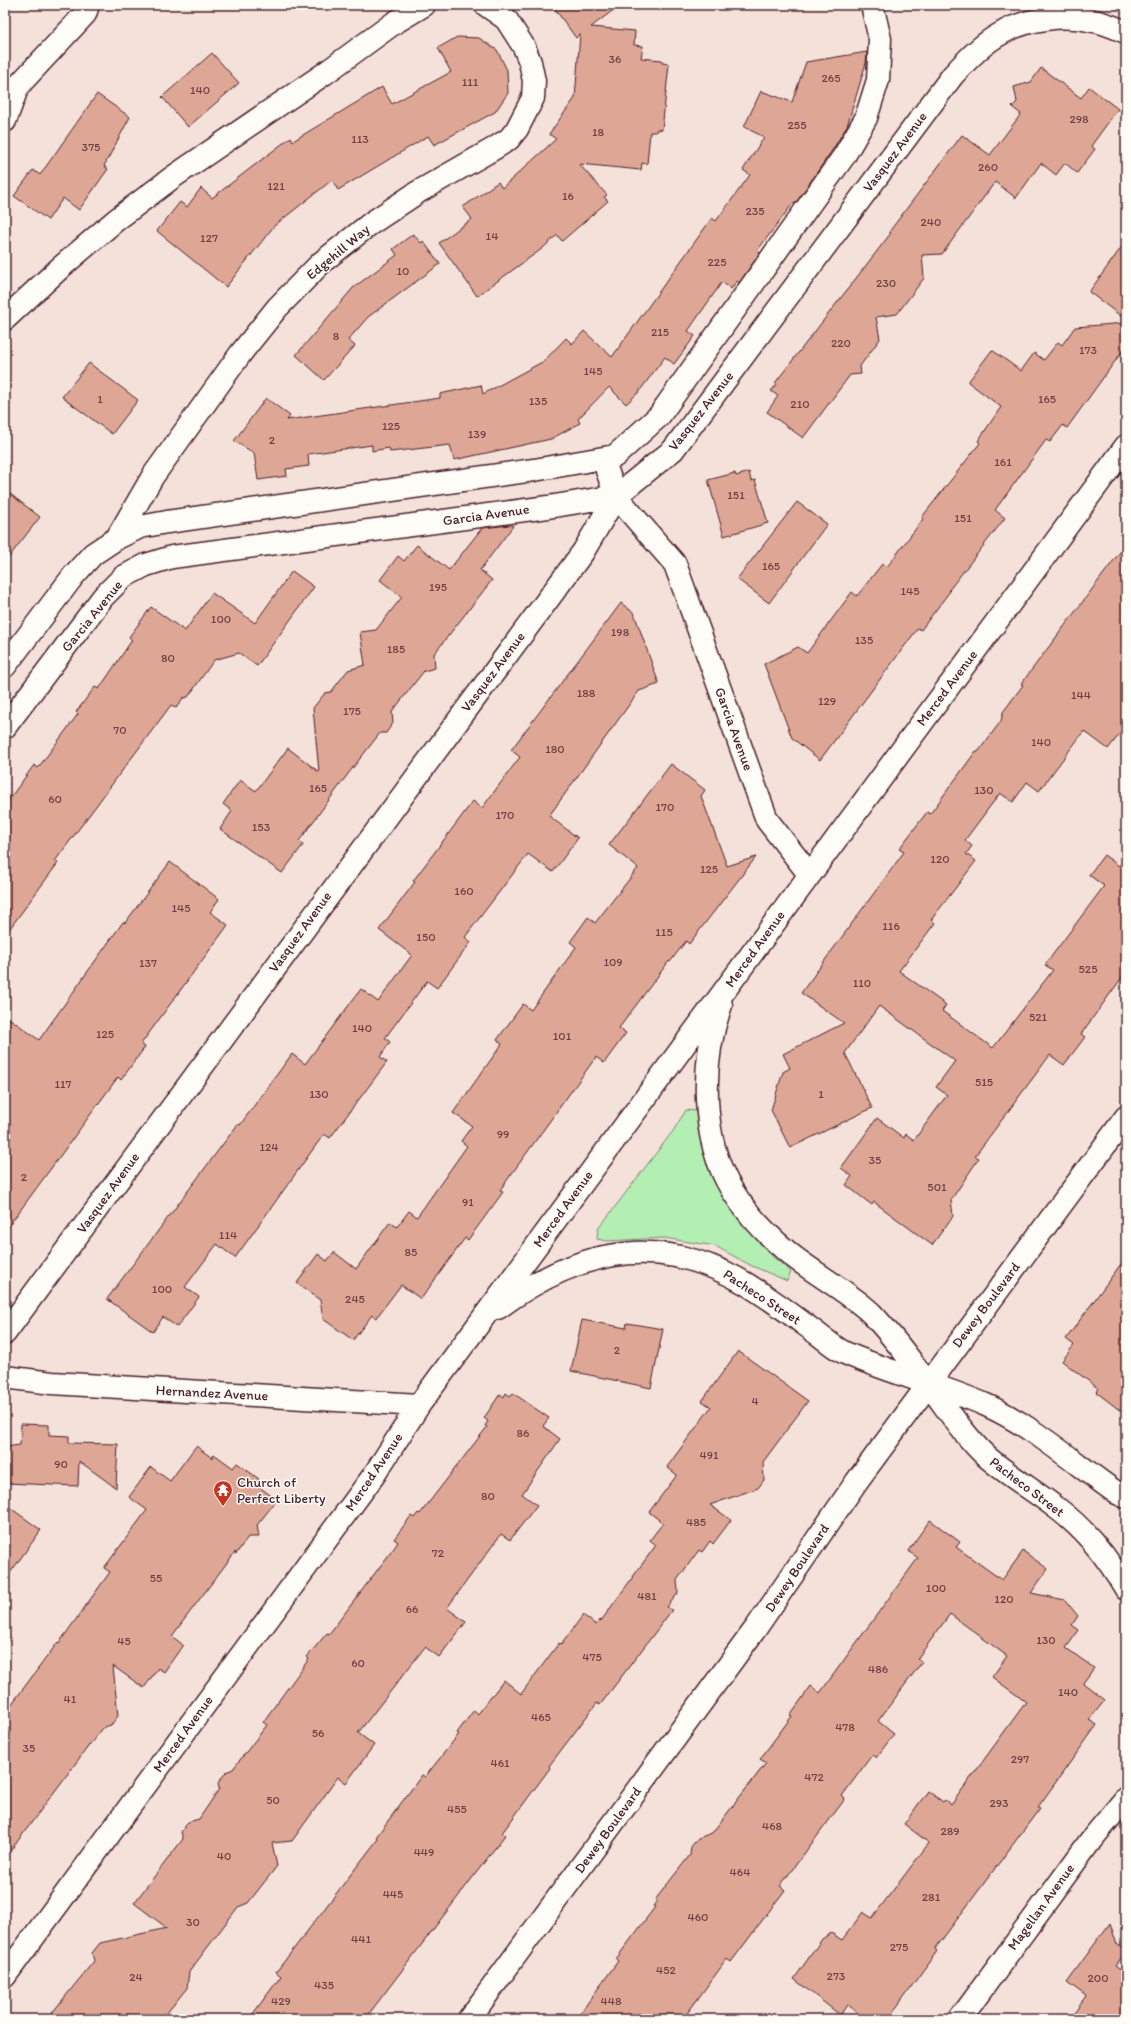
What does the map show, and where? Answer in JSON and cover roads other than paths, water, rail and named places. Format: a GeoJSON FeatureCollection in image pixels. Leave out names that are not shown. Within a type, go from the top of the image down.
{"type":"FeatureCollection","features":[{"type":"Feature","properties":{"kind":"street"},"geometry":{"type":"LineString","coordinates":[[5,121],[18,86],[85,14],[88,5]]}},
{"type":"Feature","properties":{"kind":"street"},"geometry":{"type":"LineString","coordinates":[[5,319],[60,268],[116,220],[173,177],[348,57],[394,23],[424,5]]}},
{"type":"Feature","properties":{"kind":"street","name":"Edgehill Way"},"geometry":{"type":"LineString","coordinates":[[117,538],[152,476],[241,353],[278,308],[317,267],[376,220],[418,192],[509,139],[517,129],[533,98],[534,80],[530,62],[524,47],[506,19],[486,5]]}},
{"type":"Feature","properties":{"kind":"street"},"geometry":{"type":"LineString","coordinates":[[5,666],[74,574],[93,554],[117,538],[140,527],[534,470],[615,456],[659,416],[844,156],[866,118],[878,80],[880,39],[872,5]]}},
{"type":"Feature","properties":{"kind":"street","name":"Vasquez Avenue"},"geometry":{"type":"LineString","coordinates":[[5,1332],[583,552],[616,496],[673,450],[953,75],[975,52],[1002,32],[1030,22],[1060,18],[1094,21],[1126,32]]}},
{"type":"Feature","properties":{"kind":"street","name":"Merced Avenue"},"geometry":{"type":"LineString","coordinates":[[5,1976],[374,1475],[419,1405],[1126,446]]}},
{"type":"Feature","properties":{"kind":"street"},"geometry":{"type":"LineString","coordinates":[[603,459],[616,496]]}},
{"type":"Feature","properties":{"kind":"street","name":"Garcia Avenue"},"geometry":{"type":"LineString","coordinates":[[5,727],[103,597],[124,577],[146,565],[172,557],[548,507],[616,496],[675,564],[767,820],[809,874]]}},
{"type":"Feature","properties":{"kind":"street","name":"Pacheco Street"},"geometry":{"type":"LineString","coordinates":[[727,987],[713,1028],[707,1070],[708,1111],[715,1152],[731,1189],[758,1224],[790,1254],[870,1312],[898,1343],[965,1432],[987,1456],[1060,1510],[1089,1536],[1111,1564],[1126,1589]]}},
{"type":"Feature","properties":{"kind":"street","name":"Dewey Boulevard"},"geometry":{"type":"LineString","coordinates":[[469,2019],[756,1628],[857,1480],[1126,1117]]}},
{"type":"Feature","properties":{"kind":"street","name":"Pacheco Street"},"geometry":{"type":"LineString","coordinates":[[481,1321],[517,1294],[553,1273],[593,1258],[636,1252],[681,1256],[724,1271],[762,1294],[842,1352],[879,1367],[985,1405],[1014,1419],[1117,1493],[1126,1497]]}},
{"type":"Feature","properties":{"kind":"street","name":"Hernandez Avenue"},"geometry":{"type":"LineString","coordinates":[[5,1377],[52,1383],[419,1405]]}},
{"type":"Feature","properties":{"kind":"street","name":"Magellan Avenue"},"geometry":{"type":"LineString","coordinates":[[960,2019],[1091,1840],[1126,1798]]}},
{"type":"Feature","properties":{"kind":"place","name":"Church of Perfect Liberty"},"geometry":{"type":"Point","coordinates":[223,1507]}}]}
